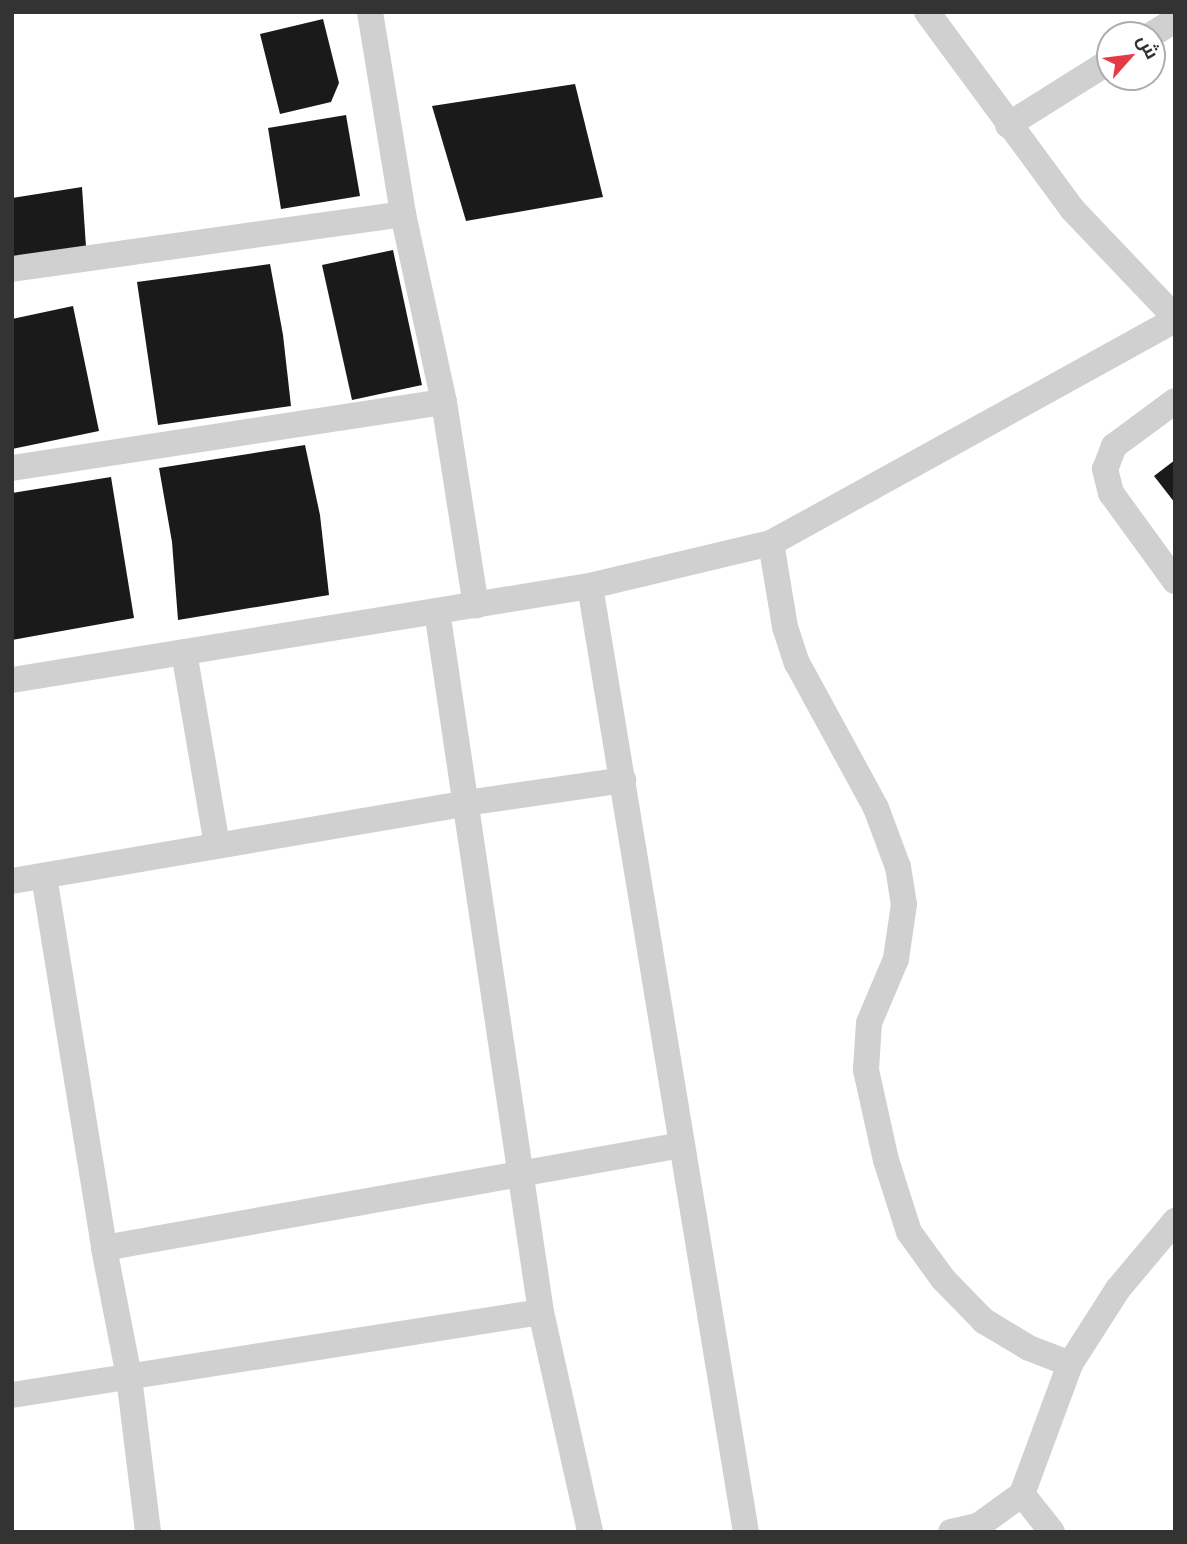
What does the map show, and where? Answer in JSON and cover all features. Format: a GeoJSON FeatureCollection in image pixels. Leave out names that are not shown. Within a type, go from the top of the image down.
{"type":"FeatureCollection","features":[{"type":"Feature","properties":{"kind":"street"},"geometry":{"type":"LineString","coordinates":[[370,12],[403,214],[444,402],[476,606]]}},
{"type":"Feature","properties":{"kind":"street"},"geometry":{"type":"LineString","coordinates":[[12,680],[590,586],[771,543],[1175,319],[1072,209],[927,12]]}},
{"type":"Feature","properties":{"kind":"street"},"geometry":{"type":"LineString","coordinates":[[1008,125],[1096,70]]}},
{"type":"Feature","properties":{"kind":"street"},"geometry":{"type":"LineString","coordinates":[[12,269],[403,214]]}},
{"type":"Feature","properties":{"kind":"street"},"geometry":{"type":"LineString","coordinates":[[1175,401],[1114,446],[1105,469],[1111,493],[1175,581]]}},
{"type":"Feature","properties":{"kind":"street"},"geometry":{"type":"LineString","coordinates":[[12,468],[444,402]]}},
{"type":"Feature","properties":{"kind":"street"},"geometry":{"type":"LineString","coordinates":[[771,543],[785,627],[797,663],[877,808],[898,867],[904,904],[896,959],[869,1023],[866,1070],[886,1160],[909,1232],[943,1279],[984,1321],[1029,1348],[1070,1364]]}},
{"type":"Feature","properties":{"kind":"street"},"geometry":{"type":"LineString","coordinates":[[590,586],[746,1532]]}},
{"type":"Feature","properties":{"kind":"street"},"geometry":{"type":"LineString","coordinates":[[438,611],[541,1312],[590,1532]]}},
{"type":"Feature","properties":{"kind":"street"},"geometry":{"type":"LineString","coordinates":[[184,652],[217,845]]}},
{"type":"Feature","properties":{"kind":"street"},"geometry":{"type":"LineString","coordinates":[[12,881],[466,803],[622,780]]}},
{"type":"Feature","properties":{"kind":"street"},"geometry":{"type":"LineString","coordinates":[[44,876],[104,1248],[129,1377],[148,1532]]}},
{"type":"Feature","properties":{"kind":"street"},"geometry":{"type":"LineString","coordinates":[[104,1248],[520,1171],[682,1145]]}},
{"type":"Feature","properties":{"kind":"street"},"geometry":{"type":"LineString","coordinates":[[951,1532],[977,1529],[1022,1494],[1070,1364],[1118,1289],[1175,1221]]}},
{"type":"Feature","properties":{"kind":"street"},"geometry":{"type":"LineString","coordinates":[[12,1395],[541,1312]]}},
{"type":"Feature","properties":{"kind":"street"},"geometry":{"type":"LineString","coordinates":[[1022,1494],[1052,1532]]}},
{"type":"Feature","properties":{"kind":"building"},"geometry":{"type":"Polygon","coordinates":[[[323,19],[339,83],[331,102],[280,114],[260,34],[323,19]]]}},
{"type":"Feature","properties":{"kind":"building"},"geometry":{"type":"Polygon","coordinates":[[[575,84],[603,197],[466,221],[432,106],[575,84]]]}},
{"type":"Feature","properties":{"kind":"building"},"geometry":{"type":"Polygon","coordinates":[[[346,115],[360,196],[281,209],[268,128],[346,115]]]}},
{"type":"Feature","properties":{"kind":"building"},"geometry":{"type":"Polygon","coordinates":[[[82,187],[86,247],[12,258],[12,198],[82,187]]]}},
{"type":"Feature","properties":{"kind":"building"},"geometry":{"type":"Polygon","coordinates":[[[393,250],[422,385],[352,400],[322,265],[393,250]]]}},
{"type":"Feature","properties":{"kind":"building"},"geometry":{"type":"Polygon","coordinates":[[[270,264],[283,335],[291,406],[158,425],[137,282],[270,264]]]}},
{"type":"Feature","properties":{"kind":"building"},"geometry":{"type":"Polygon","coordinates":[[[73,306],[99,431],[12,449],[12,319],[73,306]]]}},
{"type":"Feature","properties":{"kind":"building"},"geometry":{"type":"Polygon","coordinates":[[[305,445],[320,515],[329,595],[178,620],[172,542],[159,468],[305,445]]]}},
{"type":"Feature","properties":{"kind":"building"},"geometry":{"type":"Polygon","coordinates":[[[1175,460],[1175,503],[1154,476],[1175,460]]]}},
{"type":"Feature","properties":{"kind":"building"},"geometry":{"type":"Polygon","coordinates":[[[111,477],[134,618],[12,640],[12,493],[111,477]]]}}]}
